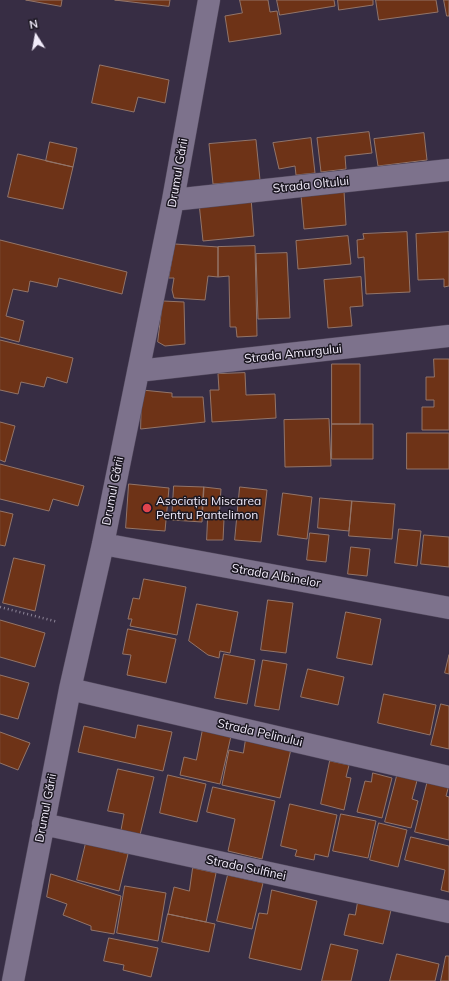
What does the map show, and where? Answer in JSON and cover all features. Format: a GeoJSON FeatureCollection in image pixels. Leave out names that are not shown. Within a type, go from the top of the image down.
{"type":"FeatureCollection","features":[{"type":"Feature","properties":{"kind":"street","name":"Drumul Gării"},"geometry":{"type":"LineString","coordinates":[[13,981],[70,689],[103,544],[173,200],[209,0]]}},
{"type":"Feature","properties":{"kind":"street","name":"Strada Oltului"},"geometry":{"type":"LineString","coordinates":[[173,200],[449,170]]}},
{"type":"Feature","properties":{"kind":"street","name":"Strada Amurgului"},"geometry":{"type":"LineString","coordinates":[[138,371],[449,336]]}},
{"type":"Feature","properties":{"kind":"street","name":"Strada Albinelor"},"geometry":{"type":"LineString","coordinates":[[103,544],[449,608]]}},
{"type":"Feature","properties":{"kind":"street","name":"Strada Pelinului"},"geometry":{"type":"LineString","coordinates":[[70,689],[449,777]]}},
{"type":"Feature","properties":{"kind":"street","name":"Strada Sulfinei"},"geometry":{"type":"LineString","coordinates":[[43,824],[449,912]]}},
{"type":"Feature","properties":{"kind":"path"},"geometry":{"type":"LineString","coordinates":[[0,607],[84,629]]}},
{"type":"Feature","properties":{"kind":"building"},"geometry":{"type":"Polygon","coordinates":[[[26,0],[62,0],[61,6],[26,0]]]}},
{"type":"Feature","properties":{"kind":"building"},"geometry":{"type":"Polygon","coordinates":[[[115,0],[170,0],[169,6],[115,0]]]}},
{"type":"Feature","properties":{"kind":"building"},"geometry":{"type":"Polygon","coordinates":[[[240,0],[268,0],[270,12],[277,11],[281,34],[229,42],[225,16],[242,13],[240,0]]]}},
{"type":"Feature","properties":{"kind":"building"},"geometry":{"type":"Polygon","coordinates":[[[277,0],[334,0],[335,6],[280,15],[277,0]]]}},
{"type":"Feature","properties":{"kind":"building"},"geometry":{"type":"Polygon","coordinates":[[[338,0],[373,0],[373,5],[339,10],[338,0]]]}},
{"type":"Feature","properties":{"kind":"building"},"geometry":{"type":"Polygon","coordinates":[[[376,0],[436,0],[438,12],[379,20],[376,0]]]}},
{"type":"Feature","properties":{"kind":"building"},"geometry":{"type":"Polygon","coordinates":[[[444,0],[449,0],[449,16],[447,16],[444,0]]]}},
{"type":"Feature","properties":{"kind":"building"},"geometry":{"type":"Polygon","coordinates":[[[100,65],[169,80],[165,103],[138,97],[134,112],[92,103],[100,65]]]}},
{"type":"Feature","properties":{"kind":"building"},"geometry":{"type":"Polygon","coordinates":[[[369,132],[372,153],[345,156],[346,169],[321,172],[317,138],[369,132]]]}},
{"type":"Feature","properties":{"kind":"building"},"geometry":{"type":"Polygon","coordinates":[[[424,133],[427,160],[378,166],[374,139],[424,133]]]}},
{"type":"Feature","properties":{"kind":"building"},"geometry":{"type":"Polygon","coordinates":[[[311,138],[315,173],[296,175],[295,166],[279,169],[273,143],[311,138]]]}},
{"type":"Feature","properties":{"kind":"building"},"geometry":{"type":"Polygon","coordinates":[[[256,140],[260,180],[213,184],[209,144],[256,140]]]}},
{"type":"Feature","properties":{"kind":"building"},"geometry":{"type":"Polygon","coordinates":[[[50,142],[77,148],[73,167],[46,161],[50,142]]]}},
{"type":"Feature","properties":{"kind":"building"},"geometry":{"type":"Polygon","coordinates":[[[18,154],[73,167],[63,209],[8,197],[18,154]]]}},
{"type":"Feature","properties":{"kind":"building"},"geometry":{"type":"Polygon","coordinates":[[[344,191],[346,225],[304,229],[301,195],[344,191]]]}},
{"type":"Feature","properties":{"kind":"building"},"geometry":{"type":"Polygon","coordinates":[[[251,198],[254,236],[203,241],[199,203],[251,198]]]}},
{"type":"Feature","properties":{"kind":"building"},"geometry":{"type":"Polygon","coordinates":[[[407,232],[410,292],[366,294],[364,257],[358,258],[357,240],[364,239],[363,234],[407,232]]]}},
{"type":"Feature","properties":{"kind":"building"},"geometry":{"type":"Polygon","coordinates":[[[449,232],[449,286],[444,287],[444,279],[418,280],[416,234],[449,232]]]}},
{"type":"Feature","properties":{"kind":"building"},"geometry":{"type":"Polygon","coordinates":[[[348,236],[351,264],[298,269],[296,241],[348,236]]]}},
{"type":"Feature","properties":{"kind":"building"},"geometry":{"type":"Polygon","coordinates":[[[0,240],[127,272],[122,294],[59,278],[57,287],[30,281],[28,292],[13,289],[6,316],[24,321],[19,342],[0,337],[0,240]]]}},
{"type":"Feature","properties":{"kind":"building"},"geometry":{"type":"Polygon","coordinates":[[[175,244],[218,247],[218,277],[208,276],[205,300],[174,298],[172,290],[174,278],[169,278],[175,244]]]}},
{"type":"Feature","properties":{"kind":"building"},"geometry":{"type":"Polygon","coordinates":[[[255,246],[257,336],[237,337],[236,327],[230,327],[229,276],[218,277],[218,247],[255,246]]]}},
{"type":"Feature","properties":{"kind":"building"},"geometry":{"type":"Polygon","coordinates":[[[287,253],[290,318],[258,319],[256,254],[287,253]]]}},
{"type":"Feature","properties":{"kind":"building"},"geometry":{"type":"Polygon","coordinates":[[[361,277],[363,306],[350,307],[352,326],[328,328],[324,280],[361,277]]]}},
{"type":"Feature","properties":{"kind":"building"},"geometry":{"type":"Polygon","coordinates":[[[163,301],[184,302],[185,344],[165,346],[158,342],[163,301]]]}},
{"type":"Feature","properties":{"kind":"building"},"geometry":{"type":"Polygon","coordinates":[[[0,340],[73,358],[67,383],[47,377],[44,387],[21,382],[18,394],[0,390],[0,340]]]}},
{"type":"Feature","properties":{"kind":"building"},"geometry":{"type":"Polygon","coordinates":[[[434,359],[449,359],[449,430],[422,430],[422,407],[434,407],[434,400],[426,400],[426,377],[434,377],[434,359]]]}},
{"type":"Feature","properties":{"kind":"building"},"geometry":{"type":"Polygon","coordinates":[[[332,364],[360,364],[360,424],[332,424],[332,364]]]}},
{"type":"Feature","properties":{"kind":"building"},"geometry":{"type":"Polygon","coordinates":[[[245,373],[246,395],[275,394],[276,418],[212,422],[210,390],[219,390],[218,374],[245,373]]]}},
{"type":"Feature","properties":{"kind":"building"},"geometry":{"type":"Polygon","coordinates":[[[142,390],[172,393],[172,397],[203,397],[205,422],[141,429],[142,390]]]}},
{"type":"Feature","properties":{"kind":"building"},"geometry":{"type":"Polygon","coordinates":[[[329,419],[331,466],[285,467],[284,420],[329,419]]]}},
{"type":"Feature","properties":{"kind":"building"},"geometry":{"type":"Polygon","coordinates":[[[0,422],[15,426],[5,462],[0,460],[0,422]]]}},
{"type":"Feature","properties":{"kind":"building"},"geometry":{"type":"Polygon","coordinates":[[[332,424],[373,424],[373,459],[332,459],[332,424]]]}},
{"type":"Feature","properties":{"kind":"building"},"geometry":{"type":"Polygon","coordinates":[[[407,433],[449,433],[449,469],[407,469],[407,433]]]}},
{"type":"Feature","properties":{"kind":"building"},"geometry":{"type":"Polygon","coordinates":[[[0,464],[84,486],[78,506],[53,499],[49,511],[0,499],[0,464]]]}},
{"type":"Feature","properties":{"kind":"building","name":"Asociația Miscarea Pentru Pantelimon"},"geometry":{"type":"Polygon","coordinates":[[[129,484],[169,488],[165,531],[126,528],[129,484]]]}},
{"type":"Feature","properties":{"kind":"building"},"geometry":{"type":"Polygon","coordinates":[[[174,486],[204,487],[202,522],[172,520],[174,486]]]}},
{"type":"Feature","properties":{"kind":"building"},"geometry":{"type":"Polygon","coordinates":[[[204,487],[221,489],[219,519],[202,518],[204,487]]]}},
{"type":"Feature","properties":{"kind":"building"},"geometry":{"type":"Polygon","coordinates":[[[240,487],[267,490],[261,542],[235,540],[240,487]]]}},
{"type":"Feature","properties":{"kind":"building"},"geometry":{"type":"Polygon","coordinates":[[[283,493],[312,497],[307,539],[278,535],[283,493]]]}},
{"type":"Feature","properties":{"kind":"building"},"geometry":{"type":"Polygon","coordinates":[[[320,498],[352,501],[349,531],[318,528],[320,498]]]}},
{"type":"Feature","properties":{"kind":"building"},"geometry":{"type":"Polygon","coordinates":[[[352,501],[395,504],[392,539],[349,536],[352,501]]]}},
{"type":"Feature","properties":{"kind":"building"},"geometry":{"type":"Polygon","coordinates":[[[0,511],[13,514],[5,546],[0,545],[0,511]]]}},
{"type":"Feature","properties":{"kind":"building"},"geometry":{"type":"Polygon","coordinates":[[[208,518],[224,519],[223,540],[207,540],[208,518]]]}},
{"type":"Feature","properties":{"kind":"building"},"geometry":{"type":"Polygon","coordinates":[[[399,529],[421,531],[417,566],[395,563],[399,529]]]}},
{"type":"Feature","properties":{"kind":"building"},"geometry":{"type":"Polygon","coordinates":[[[310,533],[329,535],[326,562],[307,560],[310,533]]]}},
{"type":"Feature","properties":{"kind":"building"},"geometry":{"type":"Polygon","coordinates":[[[424,535],[449,537],[449,567],[421,564],[424,535]]]}},
{"type":"Feature","properties":{"kind":"building"},"geometry":{"type":"Polygon","coordinates":[[[351,547],[370,549],[367,576],[348,574],[351,547]]]}},
{"type":"Feature","properties":{"kind":"building"},"geometry":{"type":"Polygon","coordinates":[[[14,558],[45,565],[35,611],[3,603],[14,558]]]}},
{"type":"Feature","properties":{"kind":"building"},"geometry":{"type":"Polygon","coordinates":[[[144,579],[186,587],[177,635],[130,626],[132,619],[128,619],[133,598],[139,599],[144,579]]]}},
{"type":"Feature","properties":{"kind":"building"},"geometry":{"type":"Polygon","coordinates":[[[268,600],[293,603],[286,653],[261,650],[268,600]]]}},
{"type":"Feature","properties":{"kind":"building"},"geometry":{"type":"Polygon","coordinates":[[[197,604],[238,612],[230,653],[220,651],[219,658],[208,655],[189,641],[197,604]]]}},
{"type":"Feature","properties":{"kind":"building"},"geometry":{"type":"Polygon","coordinates":[[[346,612],[381,619],[372,665],[337,658],[346,612]]]}},
{"type":"Feature","properties":{"kind":"building"},"geometry":{"type":"Polygon","coordinates":[[[0,620],[45,633],[35,667],[0,657],[0,620]]]}},
{"type":"Feature","properties":{"kind":"building"},"geometry":{"type":"Polygon","coordinates":[[[128,629],[176,639],[166,683],[127,675],[131,655],[123,654],[128,629]]]}},
{"type":"Feature","properties":{"kind":"building"},"geometry":{"type":"Polygon","coordinates":[[[224,654],[255,660],[247,704],[215,698],[224,654]]]}},
{"type":"Feature","properties":{"kind":"building"},"geometry":{"type":"Polygon","coordinates":[[[449,655],[449,674],[445,673],[449,655]]]}},
{"type":"Feature","properties":{"kind":"building"},"geometry":{"type":"Polygon","coordinates":[[[263,660],[287,664],[279,710],[255,706],[263,660]]]}},
{"type":"Feature","properties":{"kind":"building"},"geometry":{"type":"Polygon","coordinates":[[[308,669],[344,677],[338,705],[301,697],[308,669]]]}},
{"type":"Feature","properties":{"kind":"building"},"geometry":{"type":"Polygon","coordinates":[[[0,675],[29,683],[18,719],[0,714],[0,675]]]}},
{"type":"Feature","properties":{"kind":"building"},"geometry":{"type":"Polygon","coordinates":[[[384,694],[436,705],[430,735],[378,723],[384,694]]]}},
{"type":"Feature","properties":{"kind":"building"},"geometry":{"type":"Polygon","coordinates":[[[441,704],[449,706],[449,749],[431,745],[441,704]]]}},
{"type":"Feature","properties":{"kind":"building"},"geometry":{"type":"Polygon","coordinates":[[[138,725],[172,732],[163,771],[78,752],[84,726],[135,738],[138,725]]]}},
{"type":"Feature","properties":{"kind":"building"},"geometry":{"type":"Polygon","coordinates":[[[203,729],[231,736],[220,784],[180,775],[184,757],[196,760],[203,729]]]}},
{"type":"Feature","properties":{"kind":"building"},"geometry":{"type":"Polygon","coordinates":[[[0,732],[30,743],[18,770],[0,763],[0,732]]]}},
{"type":"Feature","properties":{"kind":"building"},"geometry":{"type":"Polygon","coordinates":[[[246,739],[291,749],[280,798],[222,785],[229,750],[243,753],[246,739]]]}},
{"type":"Feature","properties":{"kind":"building"},"geometry":{"type":"Polygon","coordinates":[[[330,761],[349,765],[346,777],[351,778],[344,810],[321,804],[330,761]]]}},
{"type":"Feature","properties":{"kind":"building"},"geometry":{"type":"Polygon","coordinates":[[[118,769],[154,777],[140,835],[121,830],[124,814],[108,811],[118,769]]]}},
{"type":"Feature","properties":{"kind":"building"},"geometry":{"type":"Polygon","coordinates":[[[398,772],[418,777],[412,799],[418,801],[411,828],[385,822],[398,772]]]}},
{"type":"Feature","properties":{"kind":"building"},"geometry":{"type":"Polygon","coordinates":[[[373,773],[392,778],[382,818],[357,812],[365,781],[371,782],[373,773]]]}},
{"type":"Feature","properties":{"kind":"building"},"geometry":{"type":"Polygon","coordinates":[[[168,775],[206,784],[197,822],[160,813],[168,775]]]}},
{"type":"Feature","properties":{"kind":"building"},"geometry":{"type":"Polygon","coordinates":[[[428,780],[449,785],[446,796],[449,797],[449,840],[415,832],[428,780]]]}},
{"type":"Feature","properties":{"kind":"building"},"geometry":{"type":"Polygon","coordinates":[[[213,787],[275,801],[262,859],[228,851],[235,819],[207,812],[213,787]]]}},
{"type":"Feature","properties":{"kind":"building"},"geometry":{"type":"Polygon","coordinates":[[[290,804],[337,815],[328,857],[315,854],[314,860],[295,856],[297,850],[281,846],[290,804]]]}},
{"type":"Feature","properties":{"kind":"building"},"geometry":{"type":"Polygon","coordinates":[[[341,814],[376,821],[368,858],[333,851],[341,814]]]}},
{"type":"Feature","properties":{"kind":"building"},"geometry":{"type":"Polygon","coordinates":[[[379,823],[407,830],[398,867],[370,860],[379,823]]]}},
{"type":"Feature","properties":{"kind":"building"},"geometry":{"type":"Polygon","coordinates":[[[411,837],[449,846],[449,892],[441,890],[445,870],[405,860],[411,837]]]}},
{"type":"Feature","properties":{"kind":"building"},"geometry":{"type":"Polygon","coordinates":[[[86,843],[128,854],[119,891],[77,880],[86,843]]]}},
{"type":"Feature","properties":{"kind":"building"},"geometry":{"type":"Polygon","coordinates":[[[193,868],[216,873],[206,922],[168,914],[174,887],[189,891],[193,868]]]}},
{"type":"Feature","properties":{"kind":"building"},"geometry":{"type":"Polygon","coordinates":[[[51,874],[121,896],[114,934],[91,930],[91,926],[63,915],[67,904],[47,897],[51,874]]]}},
{"type":"Feature","properties":{"kind":"building"},"geometry":{"type":"Polygon","coordinates":[[[228,875],[263,883],[252,929],[217,921],[228,875]]]}},
{"type":"Feature","properties":{"kind":"building"},"geometry":{"type":"Polygon","coordinates":[[[125,886],[166,893],[158,941],[117,933],[125,886]]]}},
{"type":"Feature","properties":{"kind":"building"},"geometry":{"type":"Polygon","coordinates":[[[272,890],[317,901],[301,970],[249,958],[259,913],[267,914],[272,890]]]}},
{"type":"Feature","properties":{"kind":"building"},"geometry":{"type":"Polygon","coordinates":[[[358,902],[391,910],[383,944],[344,935],[349,914],[355,915],[358,902]]]}},
{"type":"Feature","properties":{"kind":"building"},"geometry":{"type":"Polygon","coordinates":[[[168,914],[215,924],[209,952],[162,942],[168,914]]]}},
{"type":"Feature","properties":{"kind":"building"},"geometry":{"type":"Polygon","coordinates":[[[109,938],[158,948],[151,977],[123,970],[124,965],[104,961],[109,938]]]}},
{"type":"Feature","properties":{"kind":"building"},"geometry":{"type":"Polygon","coordinates":[[[331,944],[358,950],[351,981],[322,981],[331,944]]]}},
{"type":"Feature","properties":{"kind":"building"},"geometry":{"type":"Polygon","coordinates":[[[397,954],[439,964],[435,981],[390,981],[397,954]]]}},
{"type":"Feature","properties":{"kind":"building"},"geometry":{"type":"Polygon","coordinates":[[[446,956],[449,956],[449,981],[441,981],[446,956]]]}},
{"type":"Feature","properties":{"kind":"place","name":"Asociația Miscarea Pentru Pantelimon"},"geometry":{"type":"Point","coordinates":[147,508]}}]}
